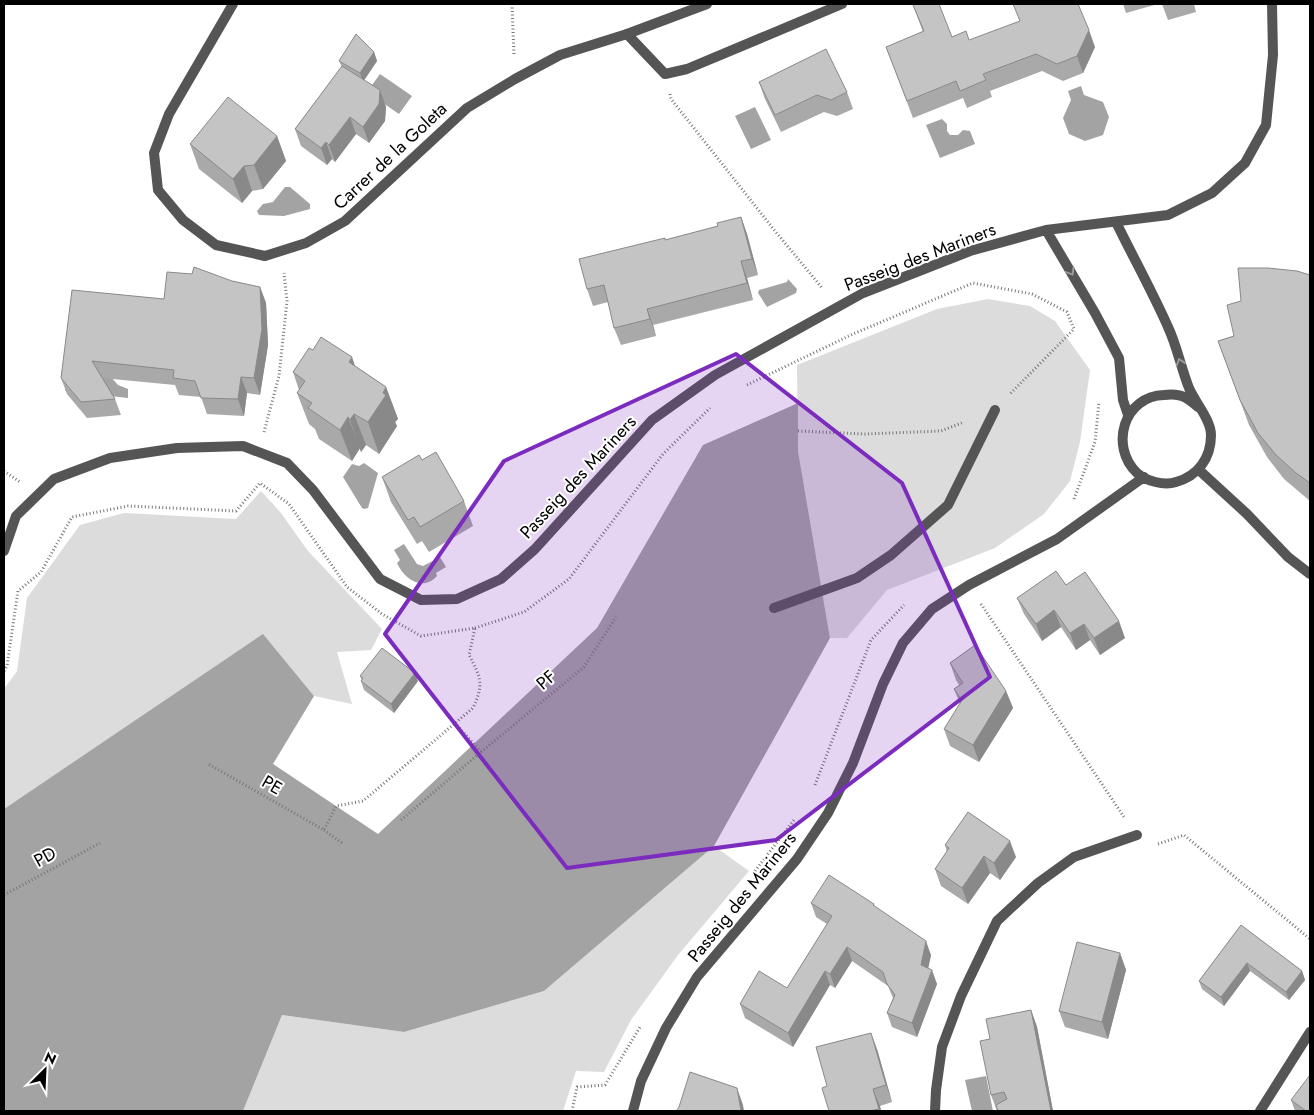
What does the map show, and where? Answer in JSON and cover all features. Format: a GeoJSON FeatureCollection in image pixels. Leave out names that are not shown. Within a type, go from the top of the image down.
{"type":"FeatureCollection","features":[{"type":"Feature","properties":{"kind":"street","name":"Carrer de la Goleta"},"geometry":{"type":"LineString","coordinates":[[233,4],[169,114],[154,153],[158,190],[183,220],[216,245],[265,256],[306,244],[345,221],[467,108],[515,79],[560,55],[626,34],[706,4]]}},
{"type":"Feature","properties":{"kind":"street"},"geometry":{"type":"LineString","coordinates":[[626,34],[665,74],[687,69],[842,4]]}},
{"type":"Feature","properties":{"kind":"street","name":"Passeig des Mariners"},"geometry":{"type":"LineString","coordinates":[[4,551],[16,516],[54,479],[110,458],[177,448],[243,446],[286,462],[313,490],[380,579],[421,600],[457,599],[501,579],[535,549],[652,420],[715,375],[863,293],[970,251],[1046,230],[1168,215],[1212,193],[1245,162],[1266,125],[1273,55],[1272,4]]}},
{"type":"Feature","properties":{"kind":"street"},"geometry":{"type":"LineString","coordinates":[[1116,222],[1168,328],[1189,388],[1198,407],[1206,418],[1211,433],[1209,454],[1199,470],[1186,479],[1171,484],[1158,483],[1137,473],[1127,461],[1122,448],[1122,432],[1128,415],[1136,406],[1148,398],[1173,394],[1185,398],[1198,407]]}},
{"type":"Feature","properties":{"kind":"street"},"geometry":{"type":"LineString","coordinates":[[1046,230],[1096,313],[1120,358],[1123,400],[1128,415]]}},
{"type":"Feature","properties":{"kind":"street"},"geometry":{"type":"LineString","coordinates":[[774,608],[857,578],[891,555],[948,505],[995,410]]}},
{"type":"Feature","properties":{"kind":"street"},"geometry":{"type":"LineString","coordinates":[[1199,470],[1248,514],[1288,558],[1310,574]]}},
{"type":"Feature","properties":{"kind":"street","name":"Passeig des Mariners"},"geometry":{"type":"LineString","coordinates":[[633,1111],[641,1081],[666,1028],[697,977],[797,859],[828,813],[854,763],[883,684],[903,643],[932,609],[969,585],[1057,539],[1144,477]]}},
{"type":"Feature","properties":{"kind":"street"},"geometry":{"type":"LineString","coordinates":[[935,1111],[942,1047],[961,996],[997,921],[1038,882],[1074,857],[1137,835]]}},
{"type":"Feature","properties":{"kind":"street"},"geometry":{"type":"LineString","coordinates":[[1260,1111],[1310,1032]]}},
{"type":"Feature","properties":{"kind":"path"},"geometry":{"type":"LineString","coordinates":[[512,4],[515,79]]}},
{"type":"Feature","properties":{"kind":"path"},"geometry":{"type":"LineString","coordinates":[[665,74],[671,99],[775,231],[838,307]]}},
{"type":"Feature","properties":{"kind":"path"},"geometry":{"type":"LineString","coordinates":[[259,452],[279,376],[287,301],[282,250]]}},
{"type":"Feature","properties":{"kind":"path"},"geometry":{"type":"LineString","coordinates":[[738,389],[853,334],[973,283],[1032,294],[1067,312],[1074,329],[995,410],[941,431],[865,434],[798,431]]}},
{"type":"Feature","properties":{"kind":"path"},"geometry":{"type":"LineString","coordinates":[[4,671],[7,666],[18,591],[41,572],[72,517],[128,506],[236,512],[260,483],[289,504],[347,587],[382,614],[421,636],[476,628],[524,612],[569,579],[663,454],[714,404]]}},
{"type":"Feature","properties":{"kind":"path"},"geometry":{"type":"LineString","coordinates":[[969,585],[1137,835],[1154,845],[1184,835],[1310,938]]}},
{"type":"Feature","properties":{"kind":"path","name":"PF"},"geometry":{"type":"LineString","coordinates":[[400,820],[584,667],[616,617]]}},
{"type":"Feature","properties":{"kind":"path"},"geometry":{"type":"LineString","coordinates":[[324,830],[336,806],[363,801],[473,708],[480,693],[479,672],[469,655],[476,628]]}},
{"type":"Feature","properties":{"kind":"path"},"geometry":{"type":"LineString","coordinates":[[455,723],[481,752]]}},
{"type":"Feature","properties":{"kind":"path","name":"PE"},"geometry":{"type":"LineString","coordinates":[[208,764],[324,830],[342,843]]}},
{"type":"Feature","properties":{"kind":"path","name":"PD"},"geometry":{"type":"LineString","coordinates":[[4,895],[100,843]]}},
{"type":"Feature","properties":{"kind":"highlighted area"},"geometry":{"type":"Polygon","coordinates":[[[736,354],[902,483],[990,677],[776,840],[567,868],[385,634],[504,461],[736,354]]]}},
{"type":"Feature","properties":{"kind":"shaded area"},"geometry":{"type":"Polygon","coordinates":[[[380,74],[412,96],[399,114],[367,92],[380,74]]]}},
{"type":"Feature","properties":{"kind":"shaded area"},"geometry":{"type":"Polygon","coordinates":[[[1081,86],[1084,95],[1103,102],[1109,117],[1103,135],[1085,141],[1069,134],[1063,118],[1071,100],[1068,91],[1081,86]]]}},
{"type":"Feature","properties":{"kind":"shaded area"},"geometry":{"type":"Polygon","coordinates":[[[755,107],[771,140],[751,149],[735,116],[755,107]]]}},
{"type":"Feature","properties":{"kind":"shaded area"},"geometry":{"type":"Polygon","coordinates":[[[942,119],[947,124],[947,131],[950,135],[958,135],[963,130],[970,131],[975,144],[940,158],[926,125],[942,119]]]}},
{"type":"Feature","properties":{"kind":"shaded area"},"geometry":{"type":"Polygon","coordinates":[[[285,187],[290,187],[310,204],[310,209],[284,216],[259,215],[257,211],[263,204],[273,202],[285,187]]]}},
{"type":"Feature","properties":{"kind":"shaded area"},"geometry":{"type":"Polygon","coordinates":[[[788,279],[797,289],[796,293],[767,307],[758,293],[759,290],[787,282],[788,279]]]}},
{"type":"Feature","properties":{"kind":"shaded area"},"geometry":{"type":"Polygon","coordinates":[[[988,299],[1030,306],[1055,321],[1090,370],[1080,442],[1070,481],[1044,514],[995,548],[887,590],[847,638],[830,638],[798,451],[797,365],[937,309],[988,299]]]}},
{"type":"Feature","properties":{"kind":"shaded area"},"geometry":{"type":"Polygon","coordinates":[[[111,377],[118,385],[128,389],[128,398],[65,391],[66,384],[82,379],[111,377]]]}},
{"type":"Feature","properties":{"kind":"shaded area"},"geometry":{"type":"Polygon","coordinates":[[[798,403],[798,451],[830,638],[714,846],[544,991],[404,1032],[282,1015],[243,1111],[4,1111],[4,809],[263,634],[314,696],[273,764],[378,834],[597,628],[703,445],[798,403]]]}},
{"type":"Feature","properties":{"kind":"shaded area"},"geometry":{"type":"Polygon","coordinates":[[[364,463],[378,473],[368,508],[364,509],[343,477],[352,464],[359,466],[364,463]]]}},
{"type":"Feature","properties":{"kind":"shaded area"},"geometry":{"type":"Polygon","coordinates":[[[261,491],[281,513],[308,551],[382,629],[371,650],[337,652],[352,704],[314,696],[263,635],[4,809],[4,689],[17,671],[27,598],[80,525],[124,513],[236,519],[261,491]]]}},
{"type":"Feature","properties":{"kind":"shaded area"},"geometry":{"type":"Polygon","coordinates":[[[404,544],[417,564],[423,566],[440,557],[446,567],[436,573],[437,576],[432,581],[426,583],[414,582],[404,574],[397,563],[400,560],[394,550],[404,544]]]}},
{"type":"Feature","properties":{"kind":"shaded area"},"geometry":{"type":"Polygon","coordinates":[[[714,846],[749,871],[678,955],[631,1020],[604,1072],[576,1071],[563,1111],[243,1111],[282,1015],[404,1032],[544,991],[714,846]]]}},
{"type":"Feature","properties":{"kind":"shaded area"},"geometry":{"type":"Polygon","coordinates":[[[986,1076],[993,1111],[972,1111],[965,1080],[986,1076]]]}},
{"type":"Feature","properties":{"kind":"building"},"geometry":{"type":"Polygon","coordinates":[[[939,4],[952,37],[966,31],[969,40],[1020,21],[1013,4],[1078,4],[1089,30],[1077,56],[1057,64],[1036,54],[983,74],[986,80],[960,91],[956,81],[907,101],[886,47],[924,31],[913,5],[939,4]]]}},
{"type":"Feature","properties":{"kind":"building"},"geometry":{"type":"Polygon","coordinates":[[[356,34],[374,52],[360,73],[339,61],[356,34]]]}},
{"type":"Feature","properties":{"kind":"building"},"geometry":{"type":"Polygon","coordinates":[[[826,49],[847,92],[831,100],[817,95],[775,115],[759,82],[826,49]]]}},
{"type":"Feature","properties":{"kind":"building"},"geometry":{"type":"Polygon","coordinates":[[[342,66],[380,90],[379,104],[363,127],[350,117],[329,145],[326,142],[321,148],[295,129],[342,66]]]}},
{"type":"Feature","properties":{"kind":"building"},"geometry":{"type":"Polygon","coordinates":[[[228,97],[277,136],[254,165],[244,166],[233,179],[190,144],[228,97]]]}},
{"type":"Feature","properties":{"kind":"building"},"geometry":{"type":"Polygon","coordinates":[[[741,217],[752,259],[741,261],[747,283],[647,309],[650,319],[614,328],[604,285],[587,289],[579,259],[665,238],[665,240],[718,226],[717,223],[741,217]]]}},
{"type":"Feature","properties":{"kind":"building"},"geometry":{"type":"Polygon","coordinates":[[[194,267],[232,281],[260,287],[262,329],[254,378],[241,377],[238,399],[201,398],[195,381],[173,378],[174,370],[92,361],[115,399],[81,402],[61,378],[72,290],[164,299],[167,272],[192,274],[194,267]]]}},
{"type":"Feature","properties":{"kind":"building"},"geometry":{"type":"Polygon","coordinates":[[[1238,268],[1268,268],[1297,271],[1310,275],[1310,483],[1276,455],[1258,433],[1240,400],[1218,341],[1234,336],[1227,305],[1241,301],[1238,268]]]}},
{"type":"Feature","properties":{"kind":"building"},"geometry":{"type":"Polygon","coordinates":[[[321,337],[352,357],[349,362],[386,387],[383,393],[386,395],[368,422],[354,414],[350,420],[348,417],[340,430],[308,408],[312,403],[297,393],[305,381],[293,372],[309,348],[313,350],[321,337]]]}},
{"type":"Feature","properties":{"kind":"building"},"geometry":{"type":"Polygon","coordinates":[[[436,452],[464,501],[420,527],[414,517],[408,520],[382,477],[419,455],[422,460],[436,452]]]}},
{"type":"Feature","properties":{"kind":"building"},"geometry":{"type":"Polygon","coordinates":[[[1056,571],[1066,585],[1085,572],[1119,621],[1094,638],[1084,624],[1070,633],[1054,610],[1036,624],[1017,598],[1056,571]]]}},
{"type":"Feature","properties":{"kind":"building"},"geometry":{"type":"Polygon","coordinates":[[[975,645],[1006,691],[973,745],[944,729],[962,700],[954,689],[963,683],[950,663],[975,645]]]}},
{"type":"Feature","properties":{"kind":"building"},"geometry":{"type":"Polygon","coordinates":[[[382,648],[415,673],[391,704],[361,681],[363,678],[360,676],[382,648]]]}},
{"type":"Feature","properties":{"kind":"building"},"geometry":{"type":"Polygon","coordinates":[[[968,812],[1010,841],[994,863],[984,856],[962,888],[935,869],[949,848],[945,845],[968,812]]]}},
{"type":"Feature","properties":{"kind":"building"},"geometry":{"type":"Polygon","coordinates":[[[829,875],[926,941],[921,965],[932,970],[912,1023],[887,1013],[895,995],[887,984],[883,972],[847,947],[830,974],[825,971],[788,1033],[740,1004],[759,971],[787,988],[832,916],[811,903],[829,875]]]}},
{"type":"Feature","properties":{"kind":"building"},"geometry":{"type":"Polygon","coordinates":[[[1241,925],[1302,971],[1286,992],[1247,963],[1221,997],[1199,981],[1241,925]]]}},
{"type":"Feature","properties":{"kind":"building"},"geometry":{"type":"Polygon","coordinates":[[[1077,942],[1120,953],[1102,1022],[1059,1011],[1077,942]]]}},
{"type":"Feature","properties":{"kind":"building"},"geometry":{"type":"Polygon","coordinates":[[[1031,1010],[1051,1111],[998,1111],[996,1105],[1007,1099],[1004,1092],[991,1095],[980,1041],[990,1039],[986,1019],[1031,1010]]]}},
{"type":"Feature","properties":{"kind":"building"},"geometry":{"type":"Polygon","coordinates":[[[871,1033],[886,1085],[873,1089],[879,1109],[870,1111],[829,1111],[822,1088],[827,1086],[816,1047],[871,1033]]]}},
{"type":"Feature","properties":{"kind":"building"},"geometry":{"type":"Polygon","coordinates":[[[690,1072],[737,1088],[741,1111],[676,1111],[690,1072]]]}},
{"type":"Feature","properties":{"kind":"building"},"geometry":{"type":"Polygon","coordinates":[[[1310,1075],[1310,1111],[1306,1111],[1291,1100],[1310,1075]]]}}]}
